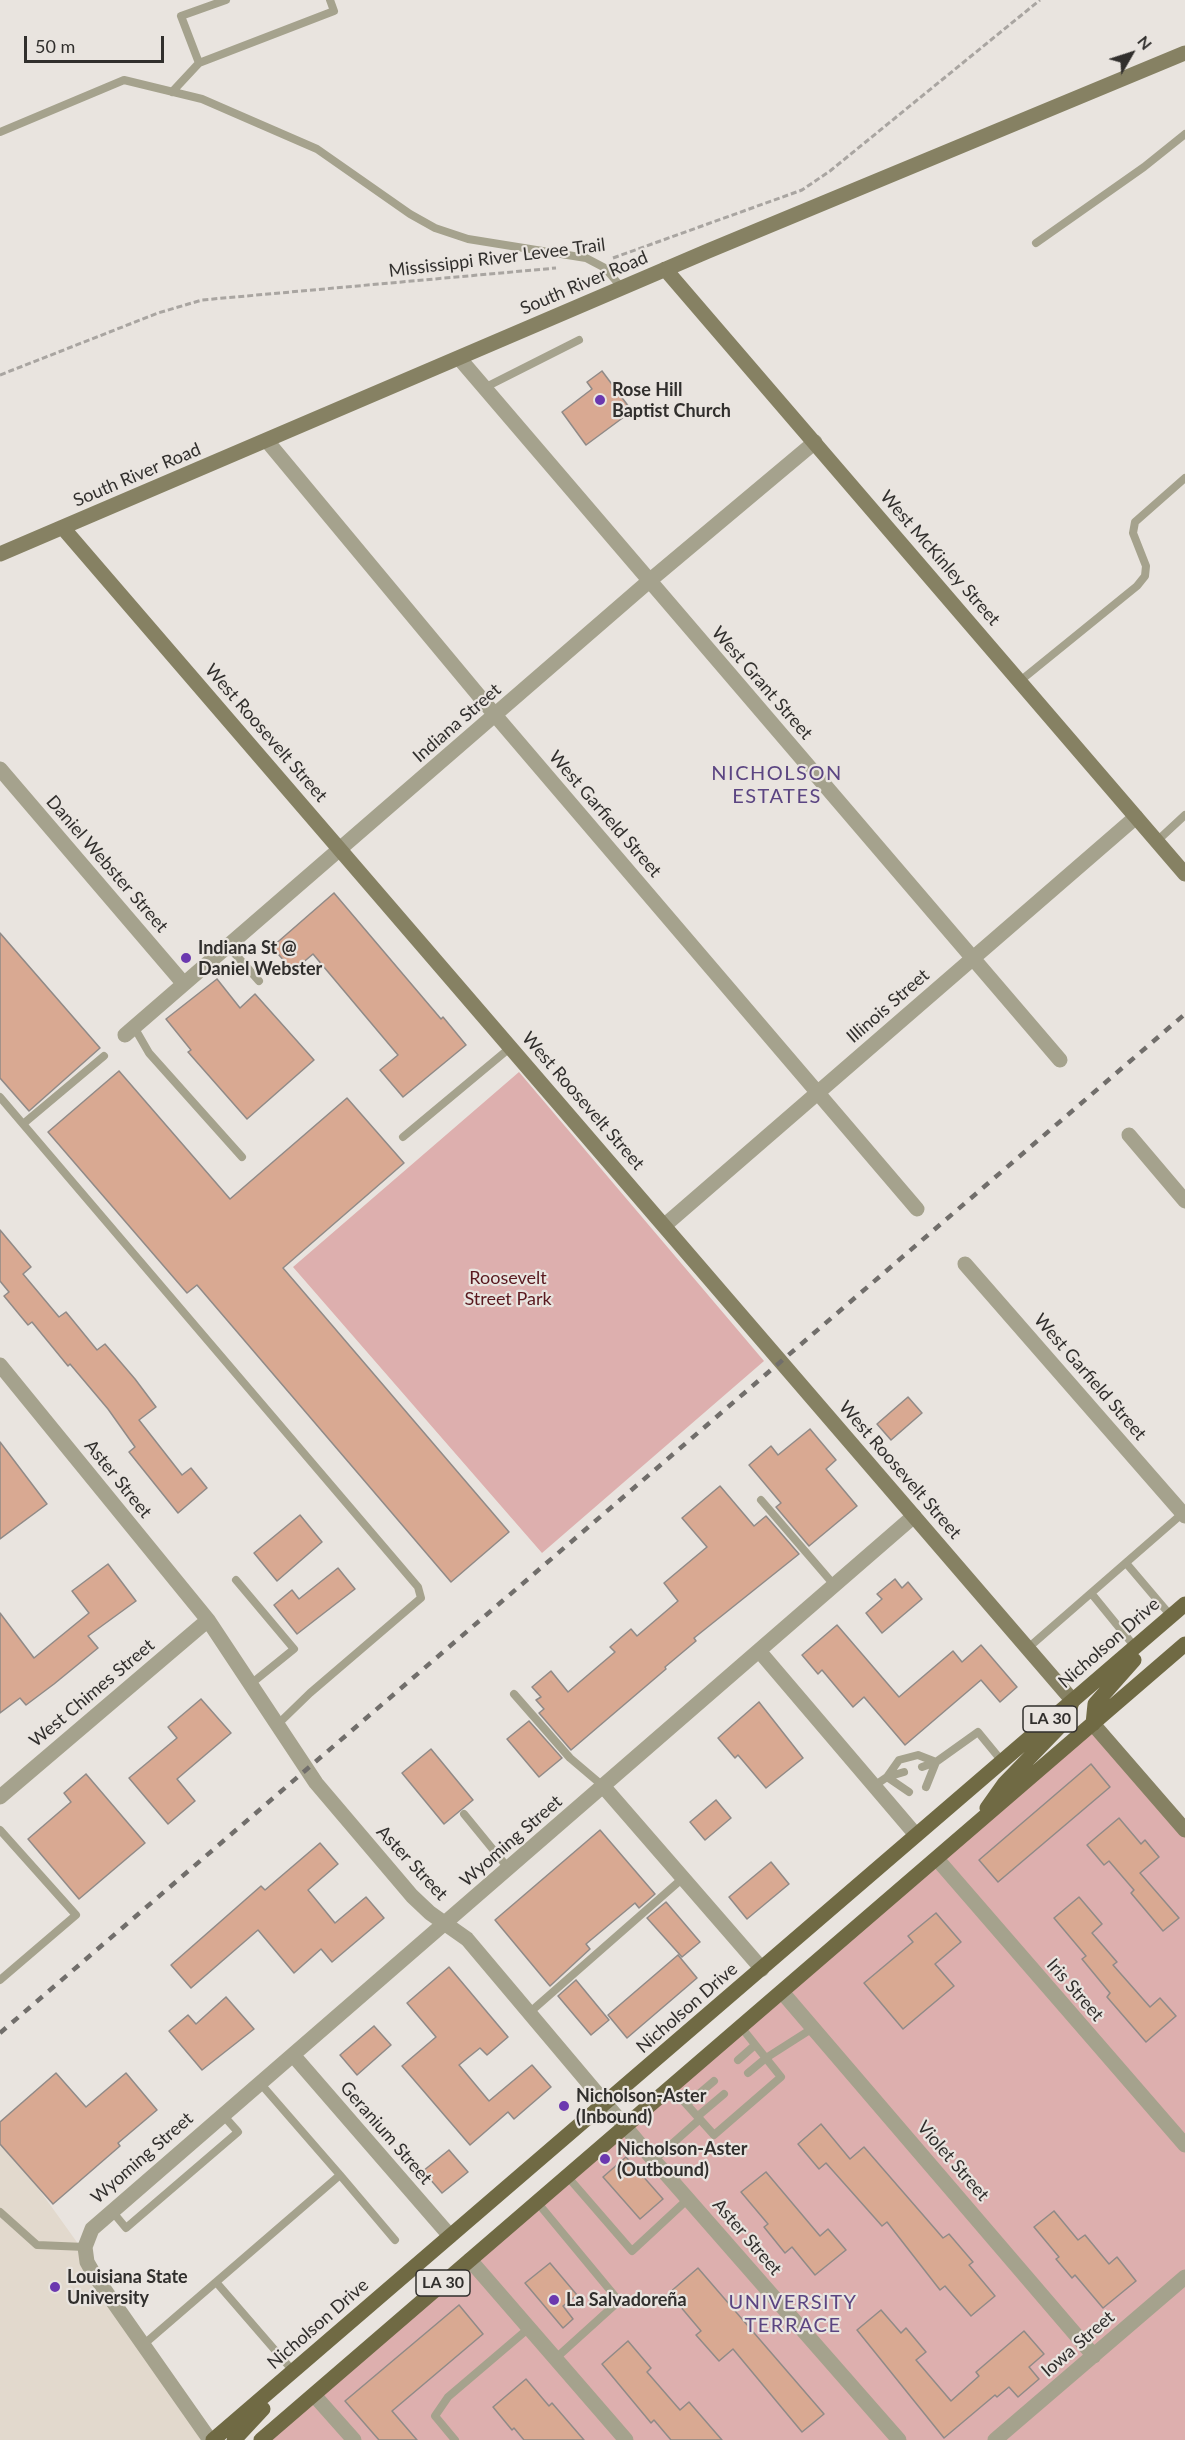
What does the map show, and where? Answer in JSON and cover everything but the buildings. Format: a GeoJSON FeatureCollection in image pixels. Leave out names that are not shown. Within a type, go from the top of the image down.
{"type":"FeatureCollection","features":[{"type":"Feature","properties":{"kind":"main road","name":"South River Road"},"geometry":{"type":"LineString","coordinates":[[0,554],[665,269],[1185,52]]}},
{"type":"Feature","properties":{"kind":"main road","name":"West McKinley Street"},"geometry":{"type":"LineString","coordinates":[[665,269],[1185,874]]}},
{"type":"Feature","properties":{"kind":"main road","name":"West Roosevelt Street"},"geometry":{"type":"LineString","coordinates":[[63,528],[1073,1701]]}},
{"type":"Feature","properties":{"kind":"main road","name":"Nicholson Drive"},"geometry":{"type":"LineString","coordinates":[[212,2440],[1185,1604]]}},
{"type":"Feature","properties":{"kind":"main road"},"geometry":{"type":"LineString","coordinates":[[1185,1604],[1162,1633],[1118,1676],[1095,1704],[1093,1724],[1185,1830]]}},
{"type":"Feature","properties":{"kind":"main road","name":"LA 30"},"geometry":{"type":"LineString","coordinates":[[261,2440],[1185,1644]]}},
{"type":"Feature","properties":{"kind":"main road"},"geometry":{"type":"LineString","coordinates":[[978,1824],[1004,1784],[1067,1719],[1073,1701]]}},
{"type":"Feature","properties":{"kind":"main road"},"geometry":{"type":"LineString","coordinates":[[234,2440],[320,2348]]}},
{"type":"Feature","properties":{"kind":"street","name":"West Grant Street"},"geometry":{"type":"LineString","coordinates":[[459,358],[648,582],[1060,1060]]}},
{"type":"Feature","properties":{"kind":"street","name":"West Garfield Street"},"geometry":{"type":"LineString","coordinates":[[267,441],[495,715],[917,1209]]}},
{"type":"Feature","properties":{"kind":"street","name":"Indiana Street"},"geometry":{"type":"LineString","coordinates":[[129,1031],[648,582],[815,442]]}},
{"type":"Feature","properties":{"kind":"street","name":"Daniel Webster Street"},"geometry":{"type":"LineString","coordinates":[[0,769],[184,984]]}},
{"type":"Feature","properties":{"kind":"street","name":"Illinois Street"},"geometry":{"type":"LineString","coordinates":[[665,1225],[1136,817]]}},
{"type":"Feature","properties":{"kind":"street"},"geometry":{"type":"LineString","coordinates":[[1129,1135],[1185,1201]]}},
{"type":"Feature","properties":{"kind":"street","name":"West Garfield Street"},"geometry":{"type":"LineString","coordinates":[[965,1264],[1184,1515]]}},
{"type":"Feature","properties":{"kind":"street","name":"Aster Street"},"geometry":{"type":"LineString","coordinates":[[0,1365],[208,1620],[252,1683],[316,1783],[412,1896],[467,1939],[625,2127],[899,2440]]}},
{"type":"Feature","properties":{"kind":"street","name":"Wyoming Street"},"geometry":{"type":"LineString","coordinates":[[85,2247],[92,2229],[111,2210],[509,1869],[914,1516]]}},
{"type":"Feature","properties":{"kind":"street","name":"West Chimes Street"},"geometry":{"type":"LineString","coordinates":[[0,1797],[208,1620]]}},
{"type":"Feature","properties":{"kind":"street"},"geometry":{"type":"LineString","coordinates":[[760,1652],[880,1782],[916,1835]]}},
{"type":"Feature","properties":{"kind":"street"},"geometry":{"type":"LineString","coordinates":[[603,1786],[762,1969]]}},
{"type":"Feature","properties":{"kind":"street","name":"Iris Street"},"geometry":{"type":"LineString","coordinates":[[937,1858],[1185,2145]]}},
{"type":"Feature","properties":{"kind":"street","name":"Violet Street"},"geometry":{"type":"LineString","coordinates":[[782,1992],[1094,2356]]}},
{"type":"Feature","properties":{"kind":"street","name":"Geranium Street"},"geometry":{"type":"LineString","coordinates":[[293,2055],[450,2236]]}},
{"type":"Feature","properties":{"kind":"street"},"geometry":{"type":"LineString","coordinates":[[85,2247],[87,2262],[95,2276],[212,2440]]}},
{"type":"Feature","properties":{"kind":"street"},"geometry":{"type":"LineString","coordinates":[[470,2260],[626,2440]]}},
{"type":"Feature","properties":{"kind":"street","name":"Iowa Street"},"geometry":{"type":"LineString","coordinates":[[995,2440],[1185,2277]]}},
{"type":"Feature","properties":{"kind":"street"},"geometry":{"type":"LineString","coordinates":[[314,2394],[354,2440]]}},
{"type":"Feature","properties":{"kind":"lane"},"geometry":{"type":"LineString","coordinates":[[199,63],[181,16],[226,0]]}},
{"type":"Feature","properties":{"kind":"lane"},"geometry":{"type":"LineString","coordinates":[[172,92],[199,63],[334,10],[330,0]]}},
{"type":"Feature","properties":{"kind":"lane"},"geometry":{"type":"LineString","coordinates":[[0,132],[124,80],[202,99],[296,138],[349,169],[410,214],[445,232],[468,239],[572,255],[597,262],[622,288]]}},
{"type":"Feature","properties":{"kind":"lane"},"geometry":{"type":"LineString","coordinates":[[1036,243],[1144,167],[1185,134]]}},
{"type":"Feature","properties":{"kind":"lane"},"geometry":{"type":"LineString","coordinates":[[484,388],[579,340]]}},
{"type":"Feature","properties":{"kind":"lane"},"geometry":{"type":"LineString","coordinates":[[1020,681],[1137,586],[1145,576],[1146,566],[1133,533],[1135,522],[1185,478]]}},
{"type":"Feature","properties":{"kind":"lane"},"geometry":{"type":"LineString","coordinates":[[1157,841],[1185,815]]}},
{"type":"Feature","properties":{"kind":"lane"},"geometry":{"type":"LineString","coordinates":[[228,946],[258,981]]}},
{"type":"Feature","properties":{"kind":"lane"},"geometry":{"type":"LineString","coordinates":[[129,1031],[242,1157]]}},
{"type":"Feature","properties":{"kind":"lane"},"geometry":{"type":"LineString","coordinates":[[403,1137],[511,1047]]}},
{"type":"Feature","properties":{"kind":"lane"},"geometry":{"type":"LineString","coordinates":[[23,1124],[104,1056]]}},
{"type":"Feature","properties":{"kind":"lane"},"geometry":{"type":"LineString","coordinates":[[0,1097],[418,1587],[421,1598],[310,1693],[277,1725]]}},
{"type":"Feature","properties":{"kind":"lane"},"geometry":{"type":"LineString","coordinates":[[760,1500],[835,1586]]}},
{"type":"Feature","properties":{"kind":"lane"},"geometry":{"type":"LineString","coordinates":[[1028,1648],[1184,1515]]}},
{"type":"Feature","properties":{"kind":"lane"},"geometry":{"type":"LineString","coordinates":[[1126,1563],[1171,1616]]}},
{"type":"Feature","properties":{"kind":"lane"},"geometry":{"type":"LineString","coordinates":[[236,1580],[294,1649],[252,1683]]}},
{"type":"Feature","properties":{"kind":"lane"},"geometry":{"type":"LineString","coordinates":[[1091,1593],[1135,1647]]}},
{"type":"Feature","properties":{"kind":"lane"},"geometry":{"type":"LineString","coordinates":[[514,1694],[570,1758],[603,1786]]}},
{"type":"Feature","properties":{"kind":"lane"},"geometry":{"type":"LineString","coordinates":[[922,1767],[936,1762],[978,1732],[1001,1760]]}},
{"type":"Feature","properties":{"kind":"lane"},"geometry":{"type":"LineString","coordinates":[[880,1782],[899,1760],[918,1755],[936,1762]]}},
{"type":"Feature","properties":{"kind":"lane"},"geometry":{"type":"LineString","coordinates":[[926,1787],[936,1762]]}},
{"type":"Feature","properties":{"kind":"lane"},"geometry":{"type":"LineString","coordinates":[[880,1782],[904,1772]]}},
{"type":"Feature","properties":{"kind":"lane"},"geometry":{"type":"LineString","coordinates":[[880,1782],[909,1792]]}},
{"type":"Feature","properties":{"kind":"lane"},"geometry":{"type":"LineString","coordinates":[[464,1814],[509,1869]]}},
{"type":"Feature","properties":{"kind":"lane"},"geometry":{"type":"LineString","coordinates":[[0,1830],[76,1915],[0,1980]]}},
{"type":"Feature","properties":{"kind":"lane"},"geometry":{"type":"LineString","coordinates":[[529,2013],[683,1878]]}},
{"type":"Feature","properties":{"kind":"lane"},"geometry":{"type":"LineString","coordinates":[[671,2087],[714,2135],[781,2077],[741,2027]]}},
{"type":"Feature","properties":{"kind":"lane"},"geometry":{"type":"LineString","coordinates":[[748,2073],[766,2058],[813,2028]]}},
{"type":"Feature","properties":{"kind":"lane"},"geometry":{"type":"LineString","coordinates":[[738,2060],[755,2045]]}},
{"type":"Feature","properties":{"kind":"lane"},"geometry":{"type":"LineString","coordinates":[[687,2104],[714,2081]]}},
{"type":"Feature","properties":{"kind":"lane"},"geometry":{"type":"LineString","coordinates":[[260,2083],[395,2240]]}},
{"type":"Feature","properties":{"kind":"lane"},"geometry":{"type":"LineString","coordinates":[[654,2160],[724,2094]]}},
{"type":"Feature","properties":{"kind":"lane"},"geometry":{"type":"LineString","coordinates":[[111,2210],[126,2228],[135,2221],[238,2132],[223,2115]]}},
{"type":"Feature","properties":{"kind":"lane"},"geometry":{"type":"LineString","coordinates":[[143,2345],[340,2175]]}},
{"type":"Feature","properties":{"kind":"lane"},"geometry":{"type":"LineString","coordinates":[[567,2176],[632,2251],[688,2199]]}},
{"type":"Feature","properties":{"kind":"lane"},"geometry":{"type":"LineString","coordinates":[[537,2202],[619,2301],[556,2358]]}},
{"type":"Feature","properties":{"kind":"lane"},"geometry":{"type":"LineString","coordinates":[[0,2212],[37,2245],[85,2247]]}},
{"type":"Feature","properties":{"kind":"lane"},"geometry":{"type":"LineString","coordinates":[[216,2282],[293,2371]]}},
{"type":"Feature","properties":{"kind":"lane"},"geometry":{"type":"LineString","coordinates":[[455,2440],[435,2416],[448,2397],[529,2328]]}},
{"type":"Feature","properties":{"kind":"path","name":"Mississippi River Levee Trail"},"geometry":{"type":"LineString","coordinates":[[597,262],[637,251],[802,190],[830,171],[1040,0]]}},
{"type":"Feature","properties":{"kind":"path","name":"Mississippi River Levee Trail"},"geometry":{"type":"LineString","coordinates":[[0,375],[158,313],[202,300],[558,267]]}},
{"type":"Feature","properties":{"kind":"shaded area","name":"Louisiana State University"},"geometry":{"type":"Polygon","coordinates":[[[0,2135],[219,2440],[0,2440],[0,2135]]]}},
{"type":"Feature","properties":{"kind":"green space","name":"Roosevelt Street Park"},"geometry":{"type":"Polygon","coordinates":[[[519,1072],[764,1361],[542,1553],[293,1267],[519,1072]]]}},
{"type":"Feature","properties":{"kind":"green space"},"geometry":{"type":"Polygon","coordinates":[[[1093,1724],[1185,1832],[1185,2440],[261,2440],[1093,1724]]]}},
{"type":"Feature","properties":{"kind":"railway"},"geometry":{"type":"LineString","coordinates":[[0,2033],[1185,1014]]}},
{"type":"Feature","properties":{"kind":"place","name":"Rose Hill Baptist Church"},"geometry":{"type":"Point","coordinates":[600,400]}},
{"type":"Feature","properties":{"kind":"place","name":"Indiana St @ Daniel Webster"},"geometry":{"type":"Point","coordinates":[186,958]}},
{"type":"Feature","properties":{"kind":"place","name":"Nicholson-Aster (Inbound)"},"geometry":{"type":"Point","coordinates":[564,2106]}},
{"type":"Feature","properties":{"kind":"place","name":"Nicholson-Aster (Outbound)"},"geometry":{"type":"Point","coordinates":[605,2159]}},
{"type":"Feature","properties":{"kind":"place","name":"Louisiana State University"},"geometry":{"type":"Point","coordinates":[55,2287]}},
{"type":"Feature","properties":{"kind":"place","name":"La Salvadoreña"},"geometry":{"type":"Point","coordinates":[554,2300]}},
{"type":"Feature","properties":{"kind":"district","name":"NICHOLSON ESTATES"},"geometry":{"type":"Point","coordinates":[777,786]}},
{"type":"Feature","properties":{"kind":"district","name":"UNIVERSITY TERRACE"},"geometry":{"type":"Point","coordinates":[793,2314]}}]}
